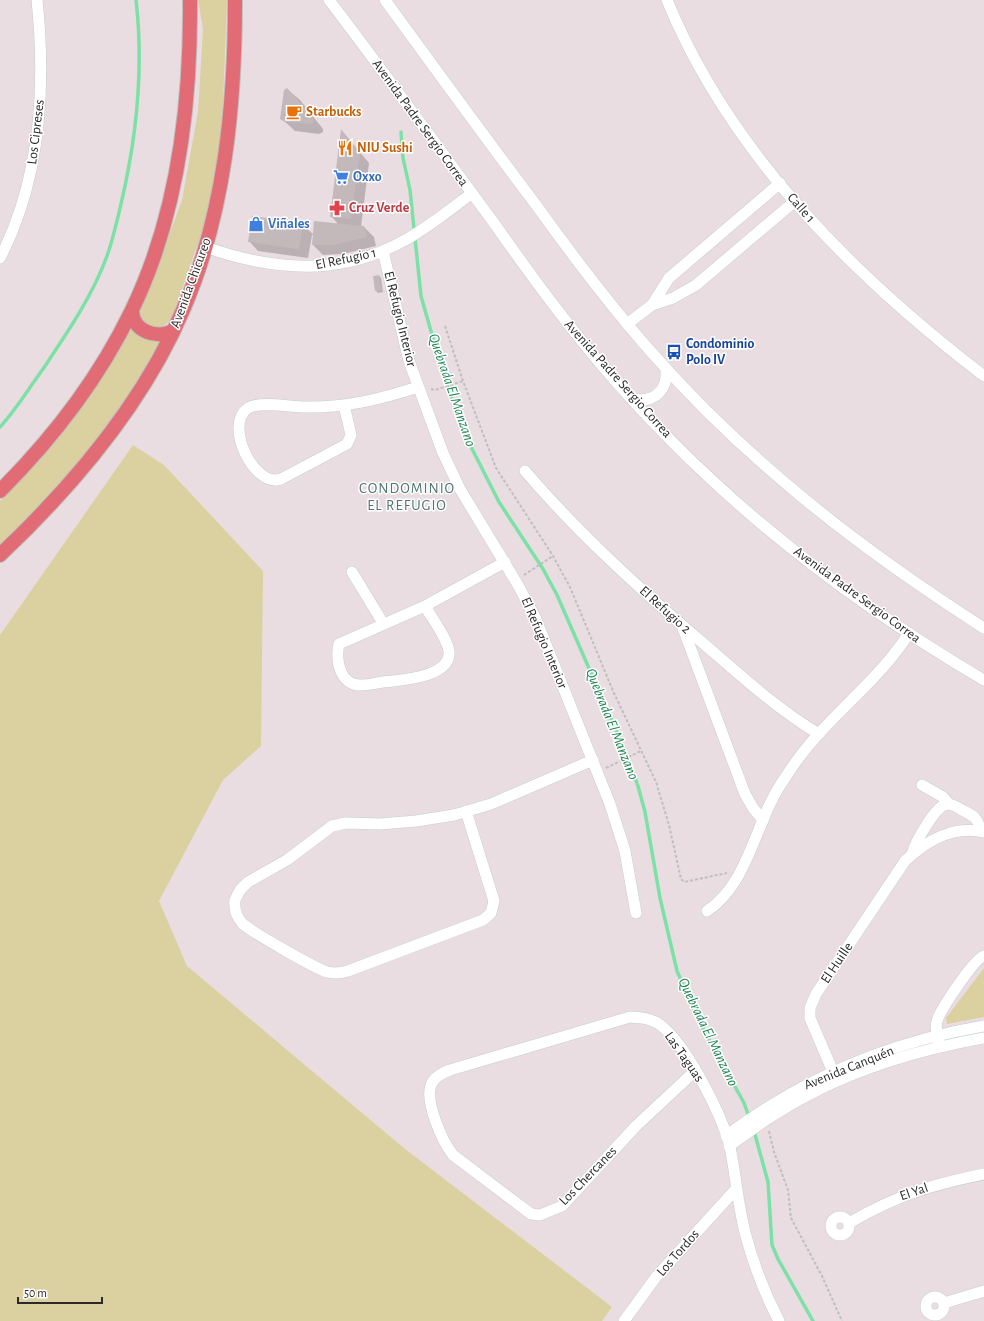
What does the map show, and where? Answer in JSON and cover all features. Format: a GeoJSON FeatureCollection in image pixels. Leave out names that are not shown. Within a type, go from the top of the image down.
{"type":"FeatureCollection","features":[{"type":"Feature","properties":{"kind":"main road"},"geometry":{"type":"LineString","coordinates":[[0,491],[29,460],[68,413],[111,350],[132,311],[160,237],[173,187],[182,133],[186,88],[190,0]]}},
{"type":"Feature","properties":{"kind":"main road","name":"Avenida Chicureo"},"geometry":{"type":"LineString","coordinates":[[0,555],[62,492],[116,424],[150,374],[173,331],[191,289],[205,247],[220,185],[229,123],[234,56],[235,0]]}},
{"type":"Feature","properties":{"kind":"main road"},"geometry":{"type":"LineString","coordinates":[[132,311],[135,321],[145,331],[161,336],[173,331]]}},
{"type":"Feature","properties":{"kind":"street","name":"Los Cipreses"},"geometry":{"type":"LineString","coordinates":[[0,258],[20,211],[35,148],[41,74],[37,0]]}},
{"type":"Feature","properties":{"kind":"street","name":"Avenida Padre Sergio Correa"},"geometry":{"type":"LineString","coordinates":[[329,0],[549,300],[604,368],[684,452],[741,506],[807,560],[909,633],[984,680]]}},
{"type":"Feature","properties":{"kind":"street"},"geometry":{"type":"LineString","coordinates":[[385,0],[573,256],[627,324],[666,369],[742,446],[801,498],[880,558],[984,628]]}},
{"type":"Feature","properties":{"kind":"street","name":"Calle 1"},"geometry":{"type":"LineString","coordinates":[[667,0],[686,42],[715,95],[758,155],[795,201],[870,281],[919,324],[984,376]]}},
{"type":"Feature","properties":{"kind":"street"},"geometry":{"type":"LineString","coordinates":[[652,305],[668,278],[780,183]]}},
{"type":"Feature","properties":{"kind":"street","name":"El Refugio 1"},"geometry":{"type":"LineString","coordinates":[[205,247],[261,264],[303,267],[346,262],[383,251],[407,240],[423,230],[472,193]]}},
{"type":"Feature","properties":{"kind":"street"},"geometry":{"type":"LineString","coordinates":[[627,324],[652,305],[673,298],[688,290],[795,201]]}},
{"type":"Feature","properties":{"kind":"street","name":"El Refugio Interior"},"geometry":{"type":"LineString","coordinates":[[383,251],[402,336],[418,387],[450,470],[505,562],[535,617],[610,804],[623,845],[636,913]]}},
{"type":"Feature","properties":{"kind":"street"},"geometry":{"type":"LineString","coordinates":[[632,398],[649,399],[659,394],[666,380],[666,369]]}},
{"type":"Feature","properties":{"kind":"street"},"geometry":{"type":"LineString","coordinates":[[344,405],[351,435],[347,444],[281,479],[274,480],[266,478],[251,462],[243,450],[239,436],[240,420],[245,411],[251,406],[321,407],[344,405],[381,398],[418,387]]}},
{"type":"Feature","properties":{"kind":"street","name":"El Refugio 2"},"geometry":{"type":"LineString","coordinates":[[525,471],[571,521],[682,625],[771,702],[819,734]]}},
{"type":"Feature","properties":{"kind":"street"},"geometry":{"type":"LineString","coordinates":[[425,606],[441,632],[450,652],[447,662],[442,667],[418,678],[359,685],[346,680],[337,659],[339,644],[383,623],[425,606],[505,562]]}},
{"type":"Feature","properties":{"kind":"street"},"geometry":{"type":"LineString","coordinates":[[352,572],[383,623]]}},
{"type":"Feature","properties":{"kind":"street"},"geometry":{"type":"LineString","coordinates":[[682,625],[745,794],[753,808],[763,820]]}},
{"type":"Feature","properties":{"kind":"street"},"geometry":{"type":"LineString","coordinates":[[707,911],[723,898],[741,870],[763,820],[788,773],[819,734],[894,657],[909,633]]}},
{"type":"Feature","properties":{"kind":"street"},"geometry":{"type":"LineString","coordinates":[[466,812],[494,901],[491,913],[483,920],[348,971],[334,973],[319,968],[260,935],[246,926],[238,916],[235,900],[244,886],[287,860],[332,826],[346,823],[380,824],[416,822],[466,812],[491,804],[593,760]]}},
{"type":"Feature","properties":{"kind":"street","name":"El Huille"},"geometry":{"type":"LineString","coordinates":[[835,1076],[812,1022],[810,1013],[811,1003],[899,869],[912,855],[925,844],[944,835],[963,831],[982,832],[977,819],[949,804],[943,796],[922,785]]}},
{"type":"Feature","properties":{"kind":"street","name":"El Huille"},"geometry":{"type":"LineString","coordinates":[[912,855],[917,841],[938,810],[942,806],[949,804]]}},
{"type":"Feature","properties":{"kind":"street"},"geometry":{"type":"LineString","coordinates":[[939,1042],[936,1028],[940,1012],[975,962],[984,956]]}},
{"type":"Feature","properties":{"kind":"street","name":"Las Taguas"},"geometry":{"type":"LineString","coordinates":[[431,1084],[438,1076],[450,1070],[636,1017],[648,1019],[665,1028],[695,1071],[710,1098],[728,1141],[740,1213],[752,1255],[777,1317]]}},
{"type":"Feature","properties":{"kind":"street","name":"Avenida Canquén"},"geometry":{"type":"LineString","coordinates":[[728,1141],[745,1128],[756,1114],[784,1096],[835,1076],[886,1062],[984,1026]]}},
{"type":"Feature","properties":{"kind":"street","name":"Avenida Canquén"},"geometry":{"type":"LineString","coordinates":[[939,1042],[984,1038]]}},
{"type":"Feature","properties":{"kind":"street","name":"Los Chercanes"},"geometry":{"type":"LineString","coordinates":[[431,1084],[430,1102],[444,1143],[453,1155],[531,1214],[540,1215],[562,1206],[636,1126],[695,1071]]}},
{"type":"Feature","properties":{"kind":"street","name":"Avenida Canquén"},"geometry":{"type":"LineString","coordinates":[[745,1128],[763,1123],[835,1076]]}},
{"type":"Feature","properties":{"kind":"street","name":"El Yal"},"geometry":{"type":"LineString","coordinates":[[849,1223],[876,1207],[904,1195],[934,1185],[984,1174]]}},
{"type":"Feature","properties":{"kind":"street","name":"Los Tordos"},"geometry":{"type":"LineString","coordinates":[[624,1321],[656,1277],[736,1189]]}},
{"type":"Feature","properties":{"kind":"street"},"geometry":{"type":"LineString","coordinates":[[944,1303],[984,1290]]}},
{"type":"Feature","properties":{"kind":"street"},"geometry":{"type":"LineString","coordinates":[[767,1321],[777,1317]]}},
{"type":"Feature","properties":{"kind":"path"},"geometry":{"type":"LineString","coordinates":[[445,326],[462,381],[496,468],[553,556],[570,587],[608,679],[656,782],[683,882],[741,870]]}},
{"type":"Feature","properties":{"kind":"path"},"geometry":{"type":"LineString","coordinates":[[435,390],[462,381]]}},
{"type":"Feature","properties":{"kind":"path"},"geometry":{"type":"LineString","coordinates":[[529,571],[553,556]]}},
{"type":"Feature","properties":{"kind":"path"},"geometry":{"type":"LineString","coordinates":[[598,772],[641,751]]}},
{"type":"Feature","properties":{"kind":"path"},"geometry":{"type":"LineString","coordinates":[[763,1123],[788,1190],[791,1218],[822,1276],[842,1321]]}},
{"type":"Feature","properties":{"kind":"shaded area"},"geometry":{"type":"Polygon","coordinates":[[[198,0],[227,0],[221,154],[209,212],[175,309],[167,323],[158,330],[154,331],[137,316],[149,290],[182,200],[198,112],[203,29],[198,0]]]}},
{"type":"Feature","properties":{"kind":"shaded area"},"geometry":{"type":"Polygon","coordinates":[[[132,326],[149,339],[160,341],[144,369],[108,424],[69,475],[47,500],[0,545],[0,501],[37,462],[73,419],[106,372],[132,326]]]}},
{"type":"Feature","properties":{"kind":"shaded area"},"geometry":{"type":"Polygon","coordinates":[[[133,445],[164,465],[263,571],[261,746],[223,780],[159,901],[187,966],[405,1149],[612,1307],[602,1321],[0,1321],[0,635],[133,445]]]}},
{"type":"Feature","properties":{"kind":"shaded area"},"geometry":{"type":"Polygon","coordinates":[[[984,968],[984,1017],[947,1024],[946,1018],[984,968]]]}},
{"type":"Feature","properties":{"kind":"building"},"geometry":{"type":"Polygon","coordinates":[[[287,88],[314,119],[312,124],[285,122],[280,119],[284,90],[287,88]]]}},
{"type":"Feature","properties":{"kind":"building"},"geometry":{"type":"Polygon","coordinates":[[[341,129],[360,153],[351,219],[330,217],[341,129]]]}},
{"type":"Feature","properties":{"kind":"building"},"geometry":{"type":"Polygon","coordinates":[[[252,216],[303,223],[299,249],[248,242],[252,216]]]}},
{"type":"Feature","properties":{"kind":"building"},"geometry":{"type":"Polygon","coordinates":[[[314,221],[364,226],[367,237],[333,245],[312,245],[314,221]]]}},
{"type":"Feature","properties":{"kind":"building"},"geometry":{"type":"Polygon","coordinates":[[[379,275],[381,290],[375,291],[373,276],[379,275]]]}},
{"type":"Feature","properties":{"kind":"waterway"},"geometry":{"type":"LineString","coordinates":[[0,427],[17,406],[61,342],[94,286],[109,250],[127,179],[138,102],[139,51],[136,0]]}},
{"type":"Feature","properties":{"kind":"waterway","name":"Quebrada El Manzano"},"geometry":{"type":"LineString","coordinates":[[401,132],[403,158],[410,190],[421,296],[444,377],[466,437],[499,502],[543,569],[557,595],[622,744],[638,786],[645,812],[660,898],[677,971],[701,1025],[744,1103],[749,1117]]}},
{"type":"Feature","properties":{"kind":"waterway","name":"Quebrada El Manzano"},"geometry":{"type":"LineString","coordinates":[[754,1131],[768,1182],[772,1245],[778,1259],[813,1321]]}},
{"type":"Feature","properties":{"kind":"place","name":"Starbucks"},"geometry":{"type":"Point","coordinates":[294,112]}},
{"type":"Feature","properties":{"kind":"place","name":"NIU Sushi"},"geometry":{"type":"Point","coordinates":[345,148]}},
{"type":"Feature","properties":{"kind":"place","name":"Oxxo"},"geometry":{"type":"Point","coordinates":[341,177]}},
{"type":"Feature","properties":{"kind":"place","name":"Cruz Verde"},"geometry":{"type":"Point","coordinates":[337,208]}},
{"type":"Feature","properties":{"kind":"place","name":"Viñales"},"geometry":{"type":"Point","coordinates":[256,224]}},
{"type":"Feature","properties":{"kind":"place","name":"Condominio Polo IV"},"geometry":{"type":"Point","coordinates":[674,352]}},
{"type":"Feature","properties":{"kind":"district","name":"CONDOMINIO EL REFUGIO"},"geometry":{"type":"Point","coordinates":[407,496]}}]}
